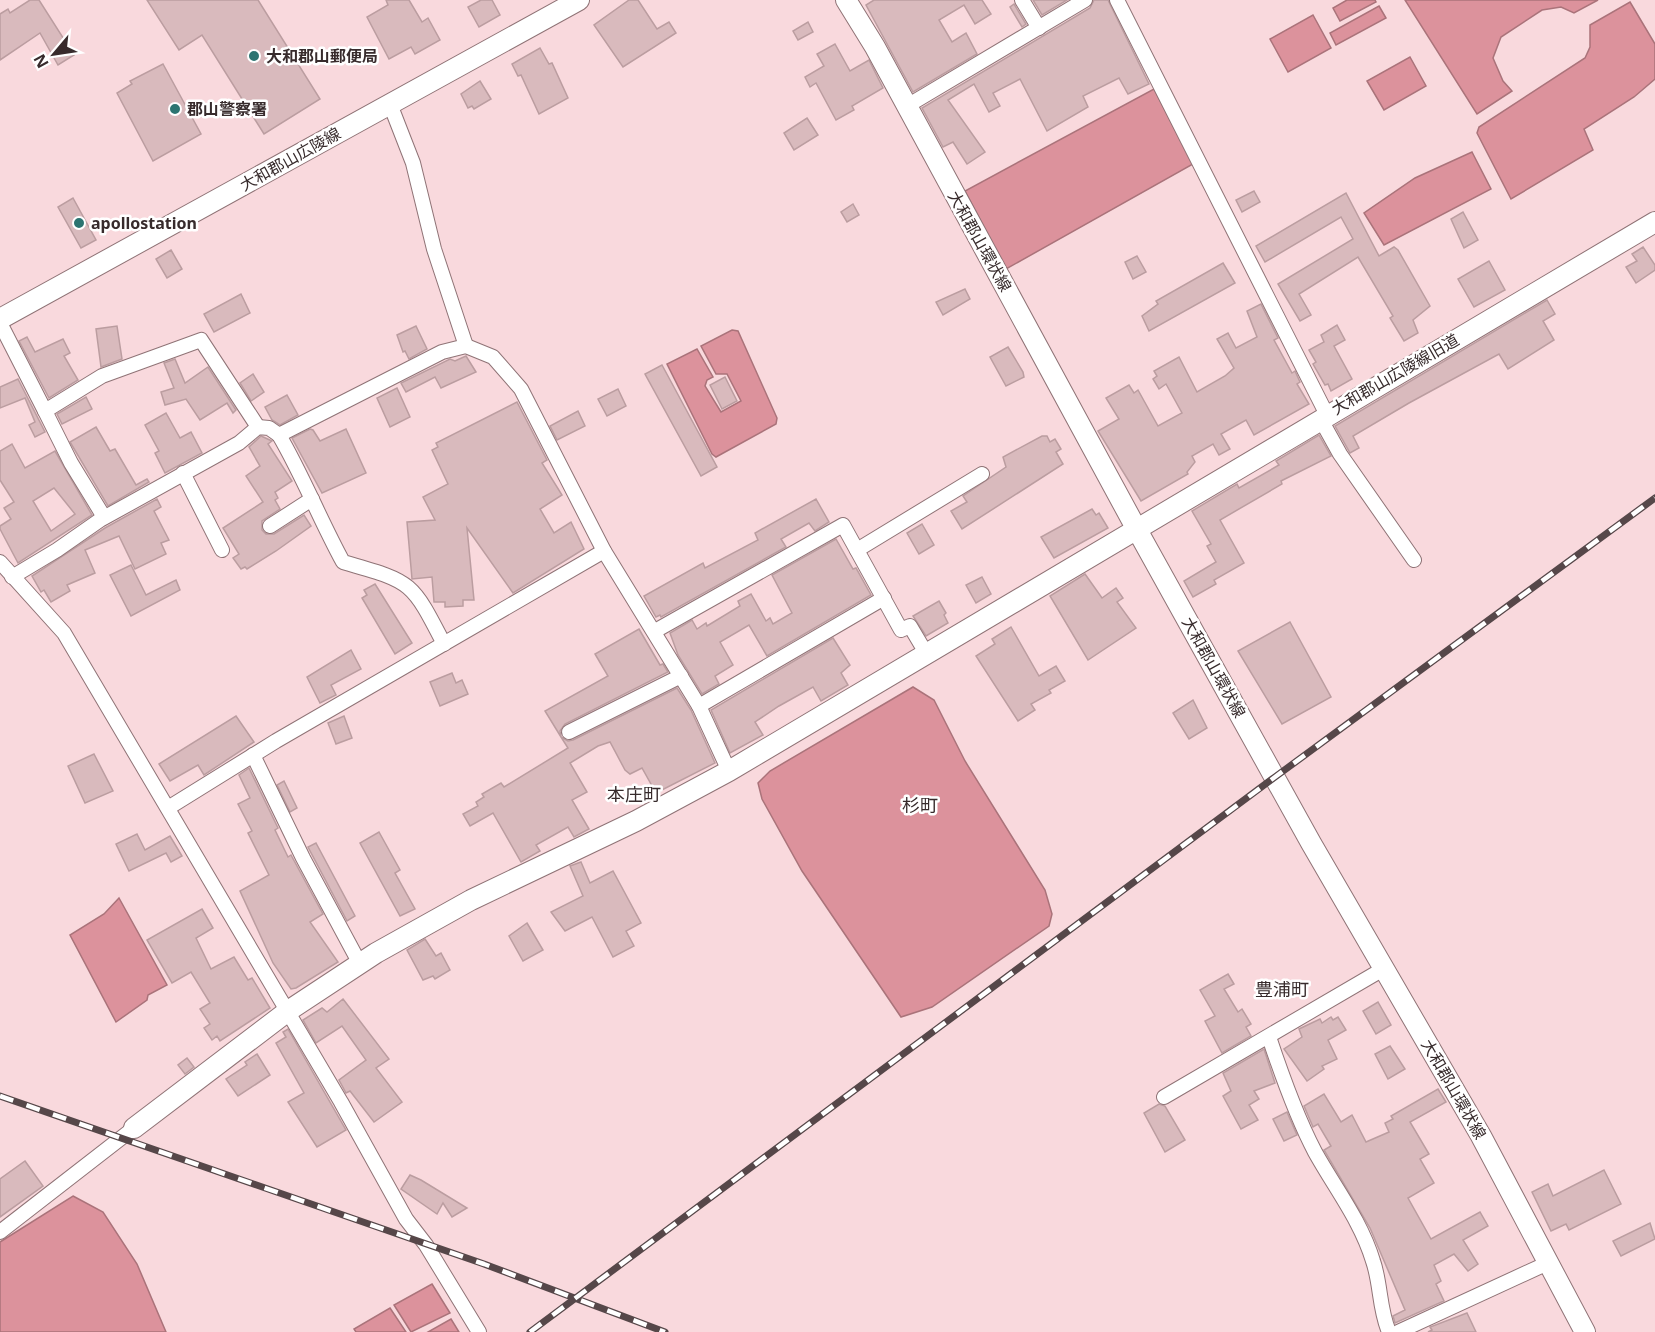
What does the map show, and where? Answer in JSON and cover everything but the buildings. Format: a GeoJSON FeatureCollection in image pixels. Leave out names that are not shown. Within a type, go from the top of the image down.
{"type":"FeatureCollection","features":[{"type":"Feature","properties":{"kind":"main road","name":"大和郡山環状線"},"geometry":{"type":"LineString","coordinates":[[846,0],[907,106],[1136,528],[1311,843],[1385,968],[1550,1262],[1585,1332]]}},
{"type":"Feature","properties":{"kind":"main road","name":"大和郡山広陵線"},"geometry":{"type":"LineString","coordinates":[[0,321],[575,1]]}},
{"type":"Feature","properties":{"kind":"main road","name":"大和郡山広陵線旧道"},"geometry":{"type":"LineString","coordinates":[[134,1128],[288,1011],[360,964],[471,900],[636,821],[729,771],[1324,416],[1655,222]]}},
{"type":"Feature","properties":{"kind":"street"},"geometry":{"type":"LineString","coordinates":[[1022,0],[1039,28]]}},
{"type":"Feature","properties":{"kind":"street"},"geometry":{"type":"LineString","coordinates":[[907,106],[1085,0]]}},
{"type":"Feature","properties":{"kind":"street"},"geometry":{"type":"LineString","coordinates":[[1117,0],[1324,416],[1340,454],[1414,560]]}},
{"type":"Feature","properties":{"kind":"street"},"geometry":{"type":"LineString","coordinates":[[390,104],[413,163],[434,249],[466,346]]}},
{"type":"Feature","properties":{"kind":"street"},"geometry":{"type":"LineString","coordinates":[[0,321],[71,463],[104,517]]}},
{"type":"Feature","properties":{"kind":"street"},"geometry":{"type":"LineString","coordinates":[[45,411],[102,376],[201,340],[258,427]]}},
{"type":"Feature","properties":{"kind":"street"},"geometry":{"type":"LineString","coordinates":[[279,435],[442,352],[466,346],[493,357],[521,389],[604,551],[699,706],[729,771]]}},
{"type":"Feature","properties":{"kind":"street"},"geometry":{"type":"LineString","coordinates":[[12,577],[104,517],[239,443],[258,427],[269,428],[279,435],[298,469],[343,562],[397,578],[412,588],[444,644]]}},
{"type":"Feature","properties":{"kind":"street"},"geometry":{"type":"LineString","coordinates":[[183,473],[222,550]]}},
{"type":"Feature","properties":{"kind":"street"},"geometry":{"type":"LineString","coordinates":[[857,550],[982,474]]}},
{"type":"Feature","properties":{"kind":"street"},"geometry":{"type":"LineString","coordinates":[[270,526],[312,499]]}},
{"type":"Feature","properties":{"kind":"street"},"geometry":{"type":"LineString","coordinates":[[655,632],[843,525],[901,630],[910,626],[926,653]]}},
{"type":"Feature","properties":{"kind":"street"},"geometry":{"type":"LineString","coordinates":[[168,808],[253,755],[604,551]]}},
{"type":"Feature","properties":{"kind":"street"},"geometry":{"type":"LineString","coordinates":[[0,562],[64,633],[288,1011],[406,1219],[426,1245],[478,1332]]}},
{"type":"Feature","properties":{"kind":"street"},"geometry":{"type":"LineString","coordinates":[[699,706],[884,598]]}},
{"type":"Feature","properties":{"kind":"street"},"geometry":{"type":"LineString","coordinates":[[569,732],[681,676]]}},
{"type":"Feature","properties":{"kind":"street"},"geometry":{"type":"LineString","coordinates":[[253,755],[303,858],[360,964]]}},
{"type":"Feature","properties":{"kind":"street"},"geometry":{"type":"LineString","coordinates":[[1164,1097],[1385,968]]}},
{"type":"Feature","properties":{"kind":"street"},"geometry":{"type":"LineString","coordinates":[[1269,1037],[1289,1094],[1315,1151],[1350,1209],[1374,1261],[1384,1320],[1389,1332]]}},
{"type":"Feature","properties":{"kind":"street"},"geometry":{"type":"LineString","coordinates":[[0,1232],[134,1128]]}},
{"type":"Feature","properties":{"kind":"street"},"geometry":{"type":"LineString","coordinates":[[1398,1332],[1550,1262]]}},
{"type":"Feature","properties":{"kind":"shaded area"},"geometry":{"type":"Polygon","coordinates":[[[1347,0],[1375,0],[1376,2],[1340,21],[1333,8],[1347,0]]]}},
{"type":"Feature","properties":{"kind":"shaded area"},"geometry":{"type":"Polygon","coordinates":[[[1405,0],[1598,0],[1574,13],[1561,7],[1542,10],[1501,37],[1493,58],[1503,81],[1512,91],[1477,114],[1405,0]]]}},
{"type":"Feature","properties":{"kind":"shaded area"},"geometry":{"type":"Polygon","coordinates":[[[1630,2],[1655,44],[1655,79],[1634,97],[1584,129],[1593,150],[1511,199],[1477,133],[1479,127],[1585,58],[1590,47],[1590,25],[1630,2]]]}},
{"type":"Feature","properties":{"kind":"shaded area"},"geometry":{"type":"Polygon","coordinates":[[[1379,6],[1386,18],[1336,45],[1330,33],[1379,6]]]}},
{"type":"Feature","properties":{"kind":"shaded area"},"geometry":{"type":"Polygon","coordinates":[[[1313,15],[1331,48],[1288,72],[1270,39],[1313,15]]]}},
{"type":"Feature","properties":{"kind":"shaded area"},"geometry":{"type":"Polygon","coordinates":[[[1410,57],[1426,86],[1384,110],[1367,81],[1410,57]]]}},
{"type":"Feature","properties":{"kind":"shaded area"},"geometry":{"type":"Polygon","coordinates":[[[1154,89],[1193,164],[1006,269],[965,191],[1154,89]]]}},
{"type":"Feature","properties":{"kind":"shaded area"},"geometry":{"type":"Polygon","coordinates":[[[1472,152],[1491,189],[1384,245],[1364,213],[1415,178],[1472,152]]]}},
{"type":"Feature","properties":{"kind":"shaded area"},"geometry":{"type":"Polygon","coordinates":[[[732,330],[738,331],[777,418],[776,424],[716,457],[712,454],[667,364],[697,349],[713,377],[707,380],[705,386],[721,412],[741,401],[727,374],[716,374],[701,346],[732,330]]]}},
{"type":"Feature","properties":{"kind":"shaded area"},"geometry":{"type":"Polygon","coordinates":[[[913,687],[934,700],[965,761],[1045,890],[1052,914],[1049,926],[932,1007],[901,1017],[802,871],[762,799],[758,783],[770,771],[913,687]]]}},
{"type":"Feature","properties":{"kind":"shaded area"},"geometry":{"type":"Polygon","coordinates":[[[119,898],[167,985],[148,995],[147,1000],[116,1022],[70,935],[104,914],[119,898]]]}},
{"type":"Feature","properties":{"kind":"shaded area"},"geometry":{"type":"Polygon","coordinates":[[[73,1196],[103,1212],[137,1264],[166,1332],[0,1332],[0,1242],[73,1196]]]}},
{"type":"Feature","properties":{"kind":"shaded area"},"geometry":{"type":"Polygon","coordinates":[[[432,1284],[450,1313],[411,1332],[394,1305],[432,1284]]]}},
{"type":"Feature","properties":{"kind":"shaded area"},"geometry":{"type":"Polygon","coordinates":[[[390,1308],[406,1332],[356,1332],[354,1329],[390,1308]]]}},
{"type":"Feature","properties":{"kind":"shaded area"},"geometry":{"type":"Polygon","coordinates":[[[451,1319],[459,1332],[428,1332],[451,1319]]]}},
{"type":"Feature","properties":{"kind":"railway"},"geometry":{"type":"LineString","coordinates":[[530,1332],[1275,777],[1655,498]]}},
{"type":"Feature","properties":{"kind":"railway"},"geometry":{"type":"LineString","coordinates":[[0,1096],[484,1264],[665,1332]]}},
{"type":"Feature","properties":{"kind":"place","name":"大和郡山郵便局"},"geometry":{"type":"Point","coordinates":[254,56]}},
{"type":"Feature","properties":{"kind":"place","name":"郡山警察署"},"geometry":{"type":"Point","coordinates":[175,109]}},
{"type":"Feature","properties":{"kind":"place","name":"apollostation"},"geometry":{"type":"Point","coordinates":[79,223]}},
{"type":"Feature","properties":{"kind":"district","name":"本庄町"},"geometry":{"type":"Point","coordinates":[634,795]}},
{"type":"Feature","properties":{"kind":"district","name":"杉町"},"geometry":{"type":"Point","coordinates":[920,806]}},
{"type":"Feature","properties":{"kind":"district","name":"豊浦町"},"geometry":{"type":"Point","coordinates":[1282,990]}}]}
